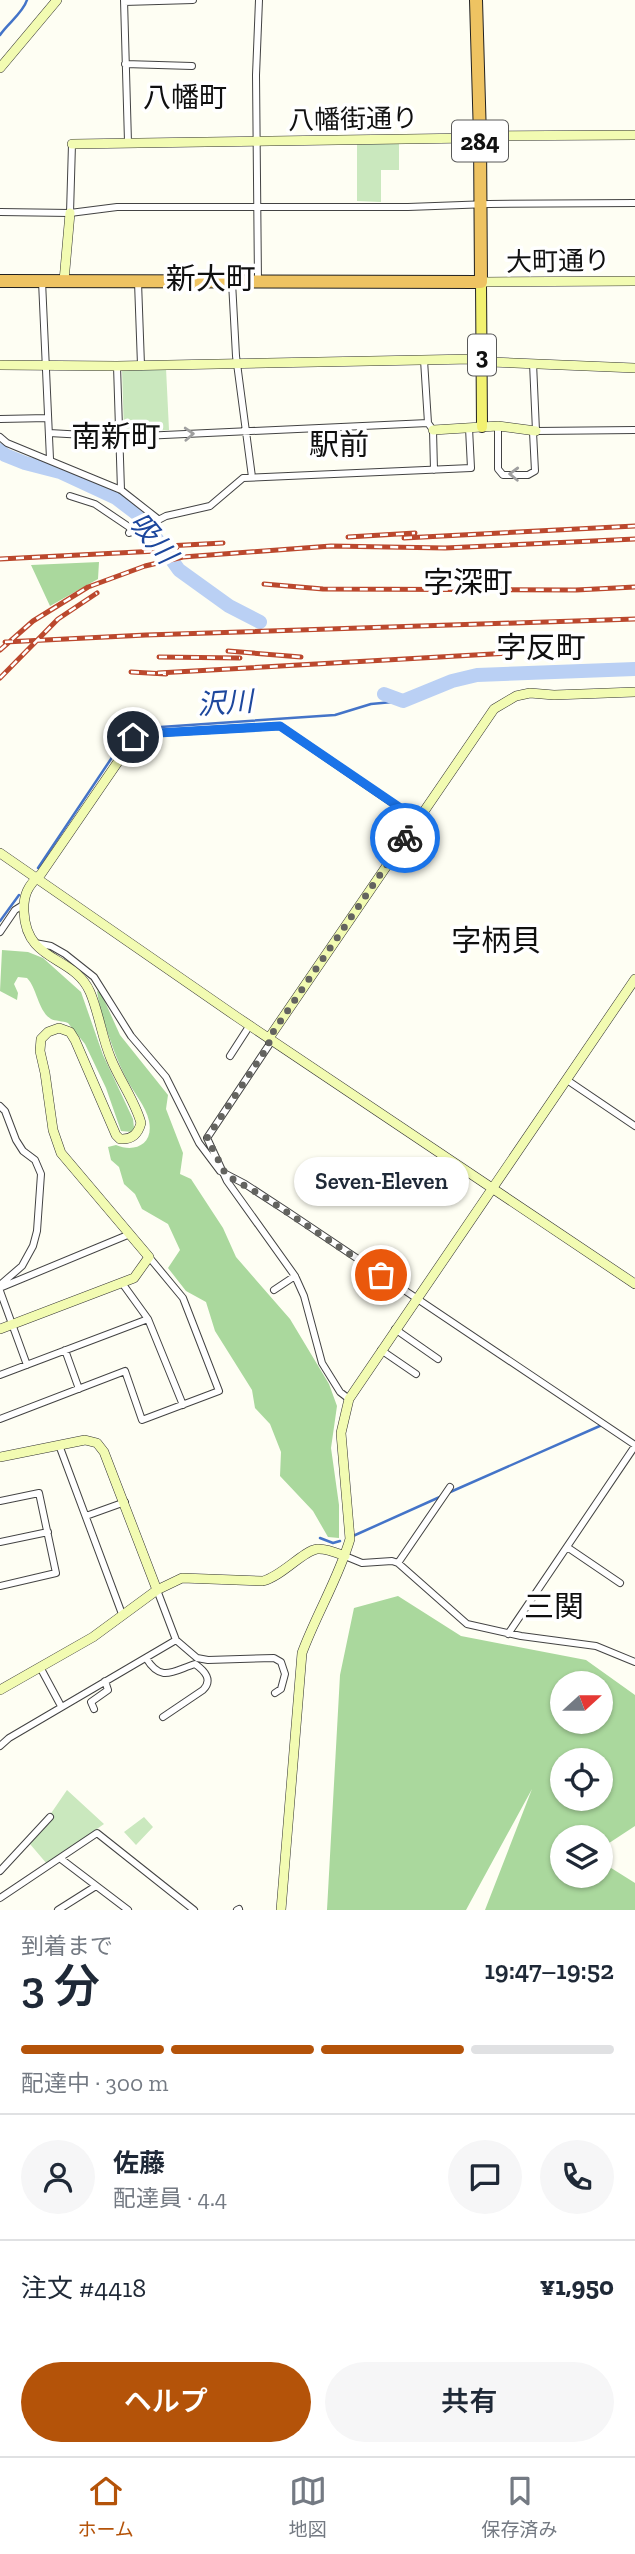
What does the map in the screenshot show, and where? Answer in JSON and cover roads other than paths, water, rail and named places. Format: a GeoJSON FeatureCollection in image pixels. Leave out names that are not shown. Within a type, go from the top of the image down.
{"type":"FeatureCollection","features":[{"type":"Feature","properties":{"kind":"highway","name":"284"},"geometry":{"type":"LineString","coordinates":[[476,0],[481,282]]}},
{"type":"Feature","properties":{"kind":"highway"},"geometry":{"type":"LineString","coordinates":[[0,281],[481,282]]}},
{"type":"Feature","properties":{"kind":"main road","name":"3"},"geometry":{"type":"LineString","coordinates":[[481,282],[482,427]]}},
{"type":"Feature","properties":{"kind":"street"},"geometry":{"type":"LineString","coordinates":[[0,68],[57,0]]}},
{"type":"Feature","properties":{"kind":"street"},"geometry":{"type":"LineString","coordinates":[[128,142],[124,1],[193,0]]}},
{"type":"Feature","properties":{"kind":"street"},"geometry":{"type":"LineString","coordinates":[[258,282],[256,75],[259,0]]}},
{"type":"Feature","properties":{"kind":"street"},"geometry":{"type":"LineString","coordinates":[[125,64],[192,66]]}},
{"type":"Feature","properties":{"kind":"street","name":"八幡街通り"},"geometry":{"type":"LineString","coordinates":[[72,144],[635,135]]}},
{"type":"Feature","properties":{"kind":"street"},"geometry":{"type":"LineString","coordinates":[[64,281],[72,144]]}},
{"type":"Feature","properties":{"kind":"street"},"geometry":{"type":"LineString","coordinates":[[0,212],[69,213],[117,207],[408,207],[635,203]]}},
{"type":"Feature","properties":{"kind":"street"},"geometry":{"type":"LineString","coordinates":[[43,281],[50,459]]}},
{"type":"Feature","properties":{"kind":"street","name":"大町通り"},"geometry":{"type":"LineString","coordinates":[[481,282],[635,281]]}},
{"type":"Feature","properties":{"kind":"street"},"geometry":{"type":"LineString","coordinates":[[138,282],[141,365]]}},
{"type":"Feature","properties":{"kind":"street"},"geometry":{"type":"LineString","coordinates":[[232,282],[237,364],[252,477]]}},
{"type":"Feature","properties":{"kind":"street"},"geometry":{"type":"LineString","coordinates":[[0,365],[117,366],[473,359],[635,368]]}},
{"type":"Feature","properties":{"kind":"street"},"geometry":{"type":"LineString","coordinates":[[424,360],[434,470]]}},
{"type":"Feature","properties":{"kind":"street"},"geometry":{"type":"LineString","coordinates":[[498,426],[498,469],[503,475],[528,474],[535,471],[533,363]]}},
{"type":"Feature","properties":{"kind":"street"},"geometry":{"type":"LineString","coordinates":[[117,366],[121,489]]}},
{"type":"Feature","properties":{"kind":"street"},"geometry":{"type":"LineString","coordinates":[[0,419],[48,418]]}},
{"type":"Feature","properties":{"kind":"street"},"geometry":{"type":"LineString","coordinates":[[49,433],[121,437],[430,426],[498,426],[535,432],[635,430]]}},
{"type":"Feature","properties":{"kind":"street"},"geometry":{"type":"LineString","coordinates":[[70,496],[95,504],[132,532],[156,520],[210,506],[243,478],[471,468],[469,428]]}},
{"type":"Feature","properties":{"kind":"street"},"geometry":{"type":"LineString","coordinates":[[0,437],[7,443],[121,489],[156,520]]}},
{"type":"Feature","properties":{"kind":"street"},"geometry":{"type":"LineString","coordinates":[[349,1399],[340,1392],[322,1363],[304,1296],[295,1276],[227,1181],[207,1138],[269,1045],[269,1038],[488,715],[516,696],[635,692]]}},
{"type":"Feature","properties":{"kind":"street"},"geometry":{"type":"LineString","coordinates":[[0,1419],[125,1371],[142,1420],[219,1391],[183,1297],[61,1153],[53,1130],[46,1073],[40,1051],[41,1039],[48,1032],[59,1028],[70,1032],[94,1080],[112,1129],[120,1139],[127,1139],[140,1130],[141,1123],[111,1059],[89,991],[81,977],[33,943],[24,917],[23,905],[27,889],[135,737],[158,733],[280,726],[418,820]]}},
{"type":"Feature","properties":{"kind":"street"},"geometry":{"type":"LineString","coordinates":[[0,853],[635,1284]]}},
{"type":"Feature","properties":{"kind":"street"},"geometry":{"type":"LineString","coordinates":[[0,932],[15,910],[23,905]]}},
{"type":"Feature","properties":{"kind":"street"},"geometry":{"type":"LineString","coordinates":[[33,943],[51,946],[94,977],[131,1036],[166,1077],[199,1143],[220,1171],[288,1212],[635,1446],[508,1634]]}},
{"type":"Feature","properties":{"kind":"street"},"geometry":{"type":"LineString","coordinates":[[281,1910],[302,1653],[350,1539],[341,1433],[349,1399],[635,979]]}},
{"type":"Feature","properties":{"kind":"street"},"geometry":{"type":"LineString","coordinates":[[230,1056],[250,1025]]}},
{"type":"Feature","properties":{"kind":"street"},"geometry":{"type":"LineString","coordinates":[[567,1080],[635,1126]]}},
{"type":"Feature","properties":{"kind":"street"},"geometry":{"type":"LineString","coordinates":[[0,1106],[5,1111],[16,1140],[23,1151],[35,1160],[41,1174],[37,1231],[33,1246],[22,1266],[0,1288]]}},
{"type":"Feature","properties":{"kind":"street"},"geometry":{"type":"LineString","coordinates":[[0,1288],[130,1234]]}},
{"type":"Feature","properties":{"kind":"street"},"geometry":{"type":"LineString","coordinates":[[0,1329],[134,1278],[149,1257]]}},
{"type":"Feature","properties":{"kind":"street"},"geometry":{"type":"LineString","coordinates":[[274,1290],[295,1276]]}},
{"type":"Feature","properties":{"kind":"street"},"geometry":{"type":"LineString","coordinates":[[122,1283],[148,1319],[183,1405]]}},
{"type":"Feature","properties":{"kind":"street"},"geometry":{"type":"LineString","coordinates":[[0,1288],[27,1365]]}},
{"type":"Feature","properties":{"kind":"street"},"geometry":{"type":"LineString","coordinates":[[0,1375],[148,1319]]}},
{"type":"Feature","properties":{"kind":"street"},"geometry":{"type":"LineString","coordinates":[[395,1329],[438,1359]]}},
{"type":"Feature","properties":{"kind":"street"},"geometry":{"type":"LineString","coordinates":[[65,1350],[79,1389]]}},
{"type":"Feature","properties":{"kind":"street"},"geometry":{"type":"LineString","coordinates":[[381,1350],[416,1374]]}},
{"type":"Feature","properties":{"kind":"street"},"geometry":{"type":"LineString","coordinates":[[0,1457],[85,1440],[97,1443],[104,1452],[125,1502],[176,1640],[197,1658],[274,1658],[281,1662],[285,1674],[282,1689],[275,1693]]}},
{"type":"Feature","properties":{"kind":"street"},"geometry":{"type":"LineString","coordinates":[[59,1445],[122,1615]]}},
{"type":"Feature","properties":{"kind":"street"},"geometry":{"type":"LineString","coordinates":[[398,1563],[450,1487]]}},
{"type":"Feature","properties":{"kind":"street"},"geometry":{"type":"LineString","coordinates":[[0,1501],[39,1493],[55,1573],[0,1586]]}},
{"type":"Feature","properties":{"kind":"street"},"geometry":{"type":"LineString","coordinates":[[86,1516],[125,1502]]}},
{"type":"Feature","properties":{"kind":"street"},"geometry":{"type":"LineString","coordinates":[[0,1542],[48,1532]]}},
{"type":"Feature","properties":{"kind":"street"},"geometry":{"type":"LineString","coordinates":[[567,1547],[620,1583]]}},
{"type":"Feature","properties":{"kind":"street"},"geometry":{"type":"LineString","coordinates":[[0,1690],[93,1637],[157,1590],[181,1578],[262,1581],[273,1578],[317,1549],[362,1563],[398,1563],[467,1624],[508,1634],[596,1646],[635,1662]]}},
{"type":"Feature","properties":{"kind":"street"},"geometry":{"type":"LineString","coordinates":[[0,1746],[61,1706],[176,1640]]}},
{"type":"Feature","properties":{"kind":"street"},"geometry":{"type":"LineString","coordinates":[[146,1658],[152,1667],[162,1674],[174,1673],[195,1664],[204,1671],[208,1679],[203,1690],[163,1717]]}},
{"type":"Feature","properties":{"kind":"street"},"geometry":{"type":"LineString","coordinates":[[40,1667],[61,1706]]}},
{"type":"Feature","properties":{"kind":"street"},"geometry":{"type":"LineString","coordinates":[[94,1709],[91,1702],[108,1690],[104,1681]]}},
{"type":"Feature","properties":{"kind":"street"},"geometry":{"type":"LineString","coordinates":[[0,1871],[50,1816]]}},
{"type":"Feature","properties":{"kind":"street"},"geometry":{"type":"LineString","coordinates":[[0,1898],[97,1833],[194,1910]]}},
{"type":"Feature","properties":{"kind":"street"},"geometry":{"type":"LineString","coordinates":[[61,1859],[128,1910]]}},
{"type":"Feature","properties":{"kind":"street"},"geometry":{"type":"LineString","coordinates":[[58,1910],[96,1886]]}},
{"type":"Feature","properties":{"kind":"waterway"},"geometry":{"type":"LineString","coordinates":[[0,35],[27,0]]}},
{"type":"Feature","properties":{"kind":"waterway","name":"吸川"},"geometry":{"type":"LineString","coordinates":[[0,450],[5,455],[60,472],[116,498],[141,517],[179,570],[229,606],[260,622]]}},
{"type":"Feature","properties":{"kind":"waterway","name":"吸川"},"geometry":{"type":"LineString","coordinates":[[384,694],[403,701],[452,681],[477,675],[635,669]]}},
{"type":"Feature","properties":{"kind":"waterway","name":"沢川"},"geometry":{"type":"LineString","coordinates":[[38,868],[131,729],[335,715],[371,704],[403,701]]}},
{"type":"Feature","properties":{"kind":"waterway","name":"沢川"},"geometry":{"type":"LineString","coordinates":[[0,921],[19,895]]}},
{"type":"Feature","properties":{"kind":"waterway"},"geometry":{"type":"LineString","coordinates":[[448,1493],[602,1425]]}},
{"type":"Feature","properties":{"kind":"waterway"},"geometry":{"type":"LineString","coordinates":[[353,1536],[442,1496]]}},
{"type":"Feature","properties":{"kind":"waterway"},"geometry":{"type":"LineString","coordinates":[[320,1538],[333,1543],[340,1541]]}},
{"type":"Feature","properties":{"kind":"railway"},"geometry":{"type":"LineString","coordinates":[[404,538],[635,526]]}},
{"type":"Feature","properties":{"kind":"railway"},"geometry":{"type":"LineString","coordinates":[[348,537],[415,533]]}},
{"type":"Feature","properties":{"kind":"railway"},"geometry":{"type":"LineString","coordinates":[[0,650],[33,621],[88,587],[145,566],[183,557],[331,546],[445,548],[635,539]]}},
{"type":"Feature","properties":{"kind":"railway"},"geometry":{"type":"LineString","coordinates":[[167,546],[223,543]]}},
{"type":"Feature","properties":{"kind":"railway"},"geometry":{"type":"LineString","coordinates":[[0,559],[177,550]]}},
{"type":"Feature","properties":{"kind":"railway"},"geometry":{"type":"LineString","coordinates":[[264,584],[323,589],[576,590],[635,587]]}},
{"type":"Feature","properties":{"kind":"railway"},"geometry":{"type":"LineString","coordinates":[[0,678],[58,619],[97,593]]}},
{"type":"Feature","properties":{"kind":"railway"},"geometry":{"type":"LineString","coordinates":[[5,642],[635,619]]}},
{"type":"Feature","properties":{"kind":"railway"},"geometry":{"type":"LineString","coordinates":[[228,651],[301,657]]}},
{"type":"Feature","properties":{"kind":"railway"},"geometry":{"type":"LineString","coordinates":[[158,673],[510,653]]}},
{"type":"Feature","properties":{"kind":"railway"},"geometry":{"type":"LineString","coordinates":[[159,657],[240,658]]}},
{"type":"Feature","properties":{"kind":"railway"},"geometry":{"type":"LineString","coordinates":[[131,672],[166,674]]}},
{"type":"Feature","properties":{"kind":"place","name":"Seven-Eleven"},"geometry":{"type":"Point","coordinates":[381,1275]}},
{"type":"Feature","properties":{"kind":"district","name":"八幡町"},"geometry":{"type":"Point","coordinates":[185,97]}},
{"type":"Feature","properties":{"kind":"district","name":"新大町"},"geometry":{"type":"Point","coordinates":[211,279]}},
{"type":"Feature","properties":{"kind":"district","name":"南新町"},"geometry":{"type":"Point","coordinates":[116,437]}},
{"type":"Feature","properties":{"kind":"district","name":"駅前"},"geometry":{"type":"Point","coordinates":[339,445]}},
{"type":"Feature","properties":{"kind":"district","name":"字深町"},"geometry":{"type":"Point","coordinates":[468,583]}},
{"type":"Feature","properties":{"kind":"district","name":"字反町"},"geometry":{"type":"Point","coordinates":[541,648]}},
{"type":"Feature","properties":{"kind":"district","name":"字柄貝"},"geometry":{"type":"Point","coordinates":[496,941]}},
{"type":"Feature","properties":{"kind":"district","name":"三関"},"geometry":{"type":"Point","coordinates":[554,1607]}}]}
